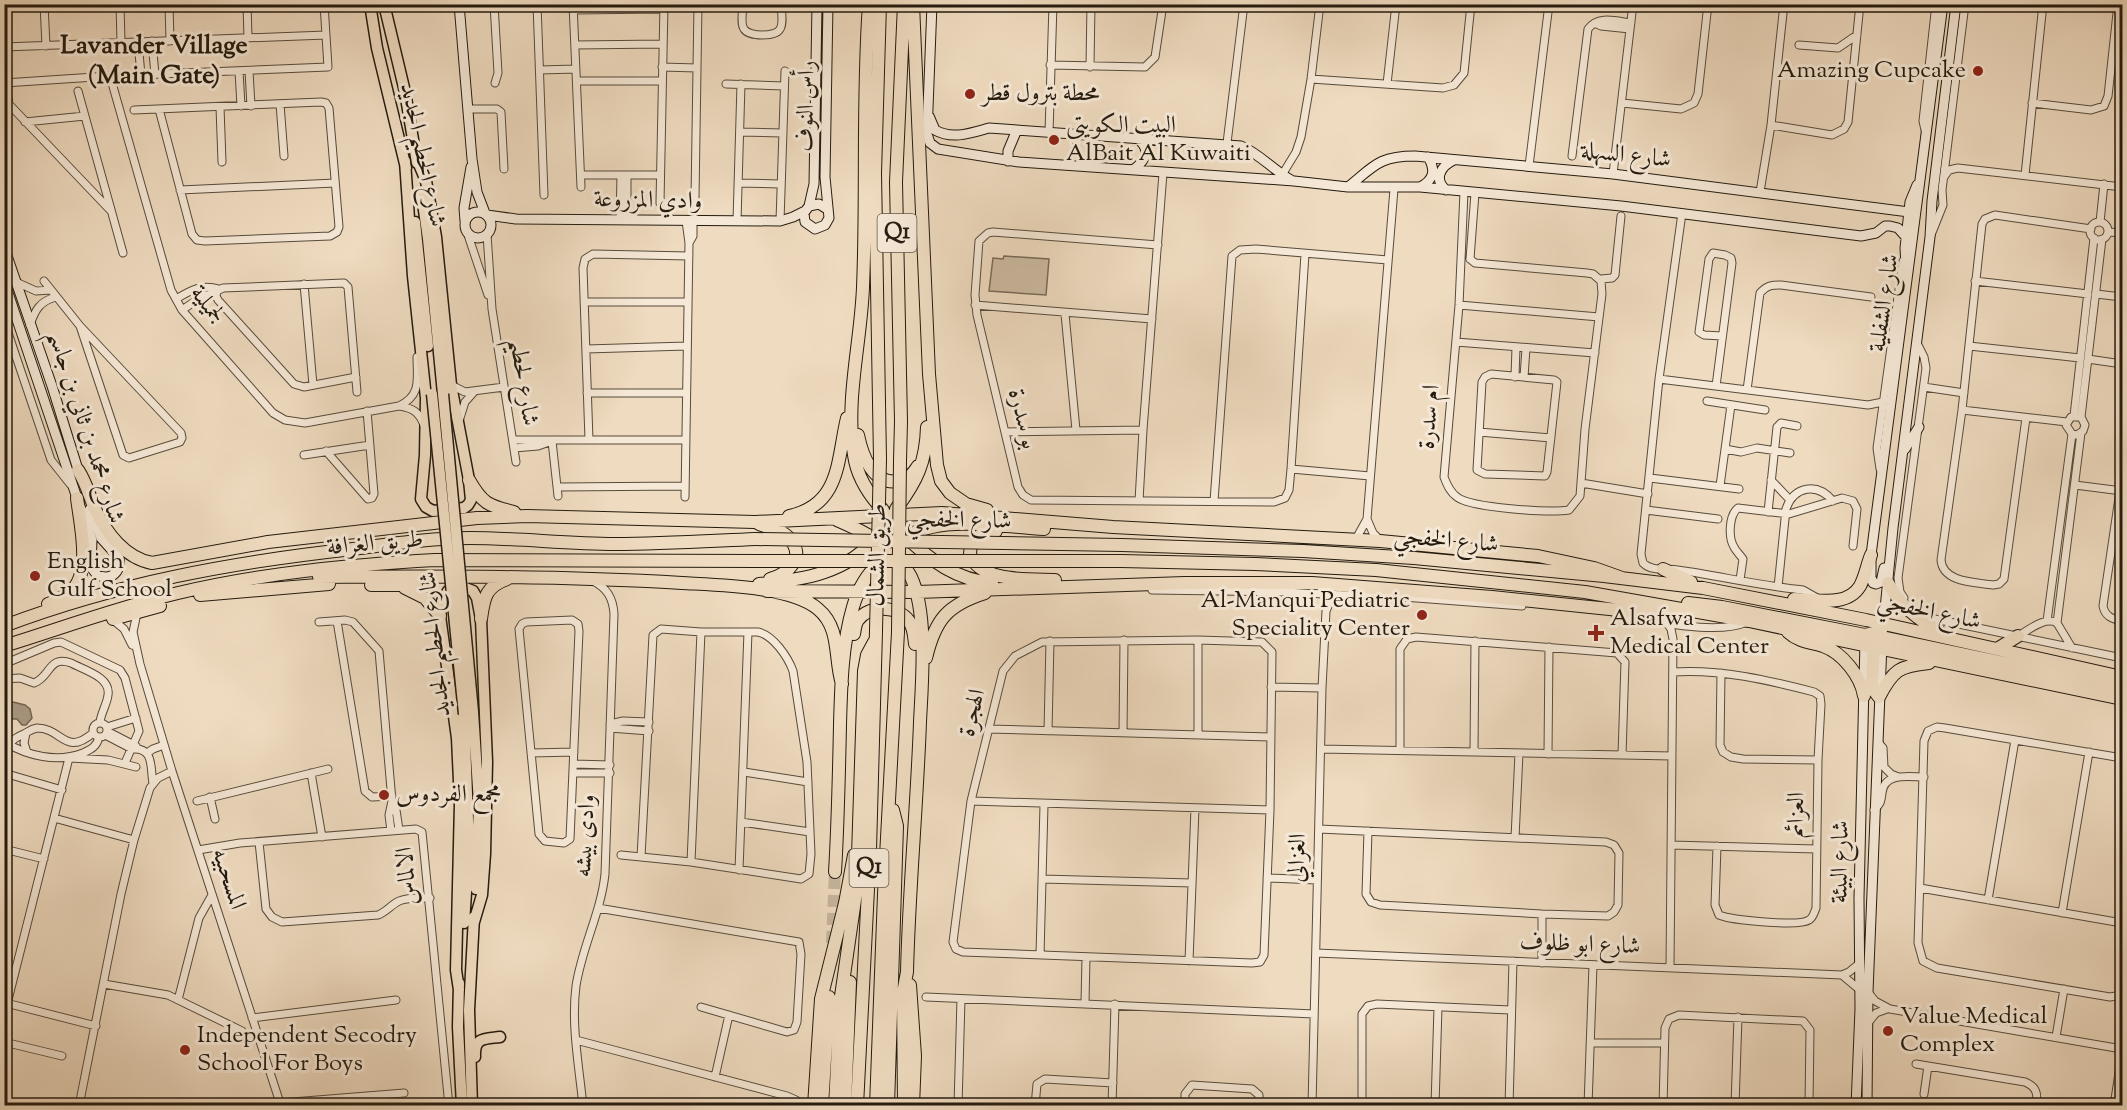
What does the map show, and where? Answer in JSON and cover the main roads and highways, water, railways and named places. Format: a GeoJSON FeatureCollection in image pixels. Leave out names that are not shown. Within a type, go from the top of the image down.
{"type":"FeatureCollection","features":[{"type":"Feature","properties":{"kind":"highway"},"geometry":{"type":"LineString","coordinates":[[868,4],[866,232],[862,312],[852,401],[853,447],[859,474],[868,495],[932,560],[965,578],[977,581],[1051,588]]}},
{"type":"Feature","properties":{"kind":"highway","name":"طريق الشمال"},"geometry":{"type":"LineString","coordinates":[[857,1106],[870,850],[880,459],[875,173],[880,4]]}},
{"type":"Feature","properties":{"kind":"highway","name":"طريق الشمال"},"geometry":{"type":"LineString","coordinates":[[876,1106],[898,632],[900,461],[896,182],[904,4]]}},
{"type":"Feature","properties":{"kind":"highway"},"geometry":{"type":"LineString","coordinates":[[913,4],[929,374],[937,465],[941,481],[950,493],[962,502],[986,510],[1113,527]]}},
{"type":"Feature","properties":{"kind":"highway"},"geometry":{"type":"LineString","coordinates":[[736,587],[798,580],[823,573],[856,557],[876,539],[917,478],[926,450],[929,374]]}},
{"type":"Feature","properties":{"kind":"highway"},"geometry":{"type":"LineString","coordinates":[[852,401],[862,449],[872,469],[882,479],[897,482],[910,476],[926,450]]}},
{"type":"Feature","properties":{"kind":"highway"},"geometry":{"type":"LineString","coordinates":[[755,522],[802,512],[816,504],[828,492],[837,471],[852,401]]}},
{"type":"Feature","properties":{"kind":"highway"},"geometry":{"type":"LineString","coordinates":[[78,470],[106,529],[128,552],[144,561],[160,562],[304,537],[432,522],[527,516],[755,522],[949,513],[1113,527],[1356,539],[1538,556],[1594,568],[1622,578]]}},
{"type":"Feature","properties":{"kind":"highway"},"geometry":{"type":"LineString","coordinates":[[469,480],[480,498],[489,505],[527,516]]}},
{"type":"Feature","properties":{"kind":"highway"},"geometry":{"type":"LineString","coordinates":[[18,621],[69,593],[80,579],[83,554],[75,493]]}},
{"type":"Feature","properties":{"kind":"highway"},"geometry":{"type":"LineString","coordinates":[[830,518],[876,539],[891,550],[906,569],[917,592],[921,615],[921,689],[907,972],[903,993],[904,1106]]}},
{"type":"Feature","properties":{"kind":"highway"},"geometry":{"type":"LineString","coordinates":[[736,587],[783,575],[795,561],[794,543],[788,536],[755,522]]}},
{"type":"Feature","properties":{"kind":"highway"},"geometry":{"type":"LineString","coordinates":[[835,872],[842,684],[850,616],[859,591],[872,571],[891,550],[907,537],[944,525],[1097,530],[1113,527]]}},
{"type":"Feature","properties":{"kind":"highway"},"geometry":{"type":"LineString","coordinates":[[1021,528],[979,535],[970,545],[973,562],[980,568],[1007,578],[1065,580],[1118,586]]}},
{"type":"Feature","properties":{"kind":"highway"},"geometry":{"type":"LineString","coordinates":[[193,571],[304,537]]}},
{"type":"Feature","properties":{"kind":"highway","name":"طريق الغرافة"},"geometry":{"type":"LineString","coordinates":[[4,627],[111,591],[193,571],[288,556],[451,539],[556,540],[614,544],[755,539]]}},
{"type":"Feature","properties":{"kind":"highway","name":"شارع الخفجي"},"geometry":{"type":"LineString","coordinates":[[755,539],[1122,545],[1303,551],[1414,558],[1622,578],[1767,599],[2122,677]]}},
{"type":"Feature","properties":{"kind":"highway"},"geometry":{"type":"LineString","coordinates":[[1767,599],[1838,600],[1849,597],[1861,585],[1871,555]]}},
{"type":"Feature","properties":{"kind":"highway","name":"طريق الغرافة"},"geometry":{"type":"LineString","coordinates":[[4,646],[128,606],[178,593],[254,578],[386,563],[435,560],[760,561]]}},
{"type":"Feature","properties":{"kind":"highway","name":"شارع الخفجي"},"geometry":{"type":"LineString","coordinates":[[760,561],[1121,561],[1377,570],[1585,592],[1786,628],[1874,641],[1944,662],[2122,699]]}},
{"type":"Feature","properties":{"kind":"highway"},"geometry":{"type":"LineString","coordinates":[[1663,569],[1703,588]]}},
{"type":"Feature","properties":{"kind":"highway"},"geometry":{"type":"LineString","coordinates":[[45,633],[57,633],[191,597],[312,584],[482,583],[492,577]]}},
{"type":"Feature","properties":{"kind":"highway"},"geometry":{"type":"LineString","coordinates":[[481,619],[487,593],[493,585],[511,577]]}},
{"type":"Feature","properties":{"kind":"highway"},"geometry":{"type":"LineString","coordinates":[[254,578],[511,577],[736,587],[767,591],[802,600],[823,613],[834,633],[837,665],[842,684]]}},
{"type":"Feature","properties":{"kind":"highway"},"geometry":{"type":"LineString","coordinates":[[767,591],[917,592],[1185,583],[1312,584],[1379,588],[1658,614],[1681,610]]}},
{"type":"Feature","properties":{"kind":"highway"},"geometry":{"type":"LineString","coordinates":[[1888,583],[1910,613],[1951,639]]}},
{"type":"Feature","properties":{"kind":"highway"},"geometry":{"type":"LineString","coordinates":[[392,585],[417,593],[429,602],[440,616]]}},
{"type":"Feature","properties":{"kind":"highway"},"geometry":{"type":"LineString","coordinates":[[921,689],[932,636],[944,616],[960,602],[1000,588]]}},
{"type":"Feature","properties":{"kind":"highway"},"geometry":{"type":"LineString","coordinates":[[1345,595],[1379,588]]}},
{"type":"Feature","properties":{"kind":"highway"},"geometry":{"type":"LineString","coordinates":[[1585,592],[1615,593],[1722,607],[1874,641],[2122,686]]}},
{"type":"Feature","properties":{"kind":"highway"},"geometry":{"type":"LineString","coordinates":[[842,684],[848,668],[858,620],[871,611],[883,609],[903,615],[912,627],[921,689]]}},
{"type":"Feature","properties":{"kind":"highway"},"geometry":{"type":"LineString","coordinates":[[1866,620],[1874,641],[1872,688],[1879,697],[1892,675],[1901,668],[1909,665],[1944,662]]}},
{"type":"Feature","properties":{"kind":"highway"},"geometry":{"type":"LineString","coordinates":[[1874,641],[1883,623]]}},
{"type":"Feature","properties":{"kind":"highway"},"geometry":{"type":"LineString","coordinates":[[1786,628],[1799,639],[1823,646],[1837,654],[1858,677],[1864,696]]}},
{"type":"Feature","properties":{"kind":"highway"},"geometry":{"type":"LineString","coordinates":[[835,1106],[840,1003],[857,886],[864,672],[867,655],[876,635]]}},
{"type":"Feature","properties":{"kind":"highway"},"geometry":{"type":"LineString","coordinates":[[1997,649],[2018,636]]}},
{"type":"Feature","properties":{"kind":"highway"},"geometry":{"type":"LineString","coordinates":[[888,1106],[897,826],[890,800]]}},
{"type":"Feature","properties":{"kind":"highway"},"geometry":{"type":"LineString","coordinates":[[837,841],[845,860]]}},
{"type":"Feature","properties":{"kind":"highway"},"geometry":{"type":"LineString","coordinates":[[814,1106],[821,999],[845,903],[850,869],[858,845]]}},
{"type":"Feature","properties":{"kind":"highway"},"geometry":{"type":"LineString","coordinates":[[845,1106],[850,969]]}},
{"type":"Feature","properties":{"kind":"highway"},"geometry":{"type":"LineString","coordinates":[[907,972],[914,1029],[913,1106]]}},
{"type":"Feature","properties":{"kind":"highway"},"geometry":{"type":"LineString","coordinates":[[822,1106],[830,984]]}},
{"type":"Feature","properties":{"kind":"highway"},"geometry":{"type":"LineString","coordinates":[[889,1078],[893,1092],[893,1106]]}},
{"type":"Feature","properties":{"kind":"main road","name":"شارع الحطيم الجديد"},"geometry":{"type":"LineString","coordinates":[[370,4],[377,48],[405,160],[438,394]]}},
{"type":"Feature","properties":{"kind":"main road","name":"شارع الحطيم الجديد"},"geometry":{"type":"LineString","coordinates":[[384,4],[405,92],[428,239],[438,394],[468,713],[479,803],[469,1010],[473,1106]]}},
{"type":"Feature","properties":{"kind":"main road"},"geometry":{"type":"LineString","coordinates":[[405,160],[413,276],[425,392],[426,431],[421,500],[433,511],[466,507],[471,500],[469,480],[452,384],[436,237],[426,181],[416,157]]}},
{"type":"Feature","properties":{"kind":"main road"},"geometry":{"type":"LineString","coordinates":[[459,990],[456,970],[460,792],[457,738],[440,616],[444,595],[455,588],[463,587],[473,591],[477,598],[481,619],[487,762],[482,895],[474,922]]}},
{"type":"Feature","properties":{"kind":"main road","name":"شارع الحطيم الجديد"},"geometry":{"type":"LineString","coordinates":[[462,1106],[458,1027],[469,847],[468,713]]}},
{"type":"Feature","properties":{"kind":"main road"},"geometry":{"type":"LineString","coordinates":[[473,1106],[476,1086],[476,1045],[480,1040],[500,1037]]}},
{"type":"Feature","properties":{"kind":"tunnel"},"geometry":{"type":"LineString","coordinates":[[832,943],[835,872]]}},
{"type":"Feature","properties":{"kind":"place","name":"Amazing Cupcake"},"geometry":{"type":"Point","coordinates":[1978,71]}},
{"type":"Feature","properties":{"kind":"place","name":"محطة بترول قطر"},"geometry":{"type":"Point","coordinates":[970,94]}},
{"type":"Feature","properties":{"kind":"place","name":"البيت الكويتي AlBait Al Kuwaiti"},"geometry":{"type":"Point","coordinates":[1054,140]}},
{"type":"Feature","properties":{"kind":"place","name":"English Gulf School"},"geometry":{"type":"Point","coordinates":[35,576]}},
{"type":"Feature","properties":{"kind":"place","name":"Al-Manqui Pediatric Speciality Center"},"geometry":{"type":"Point","coordinates":[1422,615]}},
{"type":"Feature","properties":{"kind":"place","name":"Alsafwa Medical Center"},"geometry":{"type":"Point","coordinates":[1596,633]}},
{"type":"Feature","properties":{"kind":"place","name":"مجمع الفردوس"},"geometry":{"type":"Point","coordinates":[384,795]}},
{"type":"Feature","properties":{"kind":"place","name":"Value Medical Complex"},"geometry":{"type":"Point","coordinates":[1888,1031]}},
{"type":"Feature","properties":{"kind":"place","name":"Independent Secodry School For Boys"},"geometry":{"type":"Point","coordinates":[185,1050]}},
{"type":"Feature","properties":{"kind":"district","name":"Lavander Village (Main Gate)"},"geometry":{"type":"Point","coordinates":[154,61]}}]}
